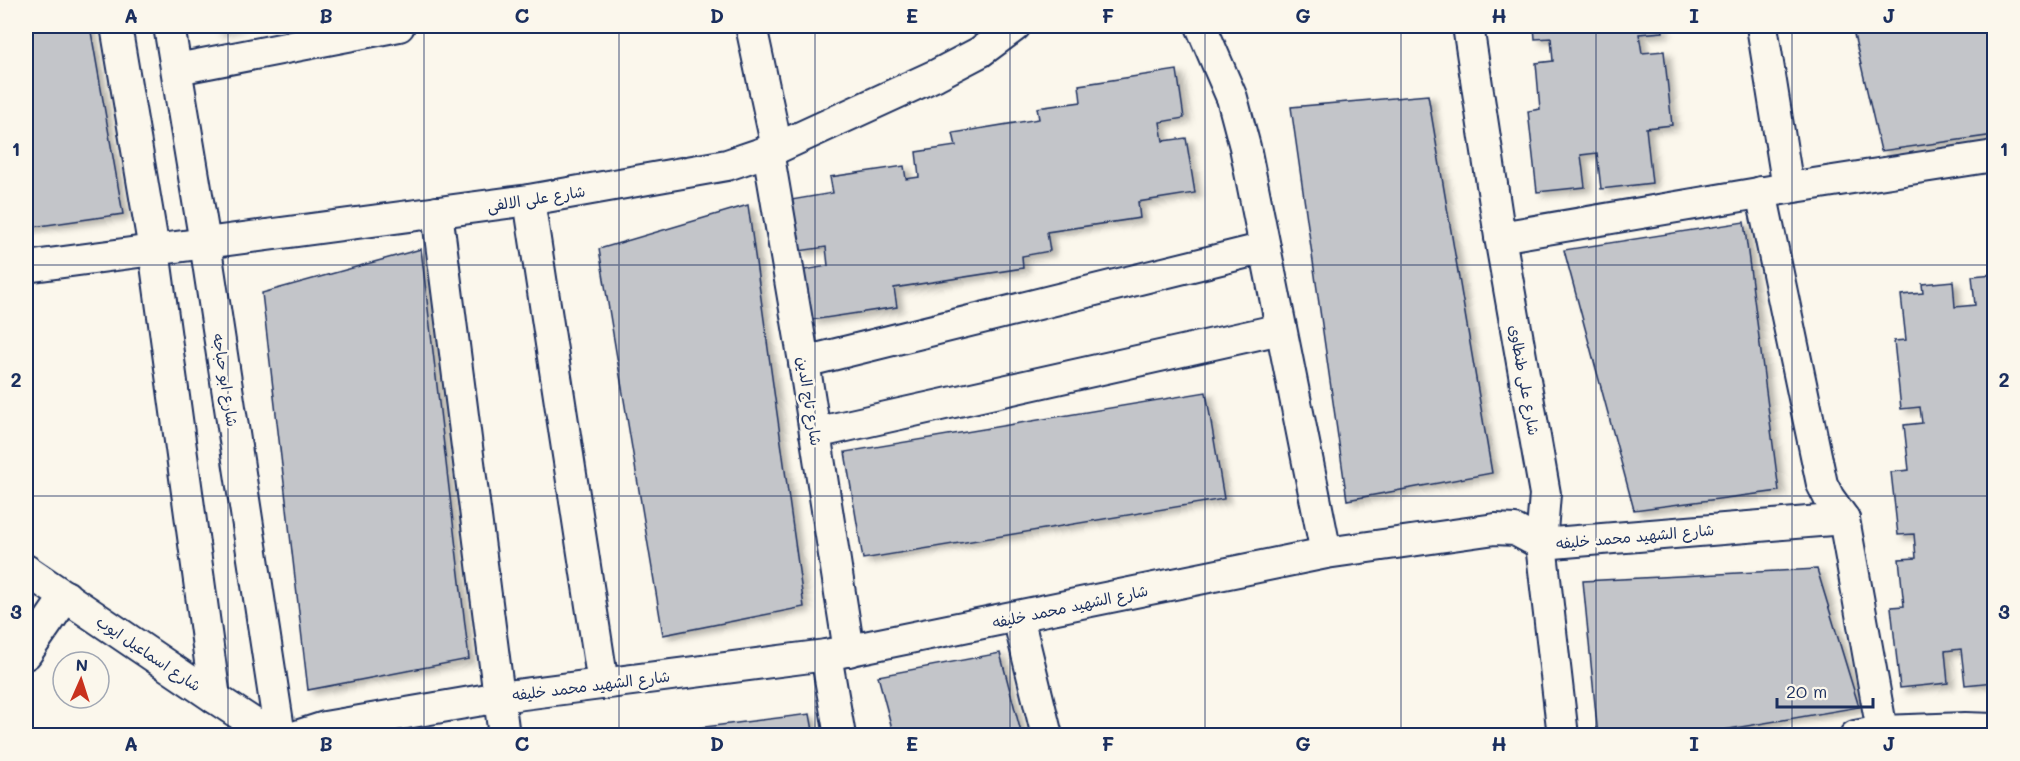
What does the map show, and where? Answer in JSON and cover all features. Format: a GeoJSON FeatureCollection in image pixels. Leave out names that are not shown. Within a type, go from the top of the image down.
{"type":"FeatureCollection","features":[{"type":"Feature","properties":{"kind":"street"},"geometry":{"type":"LineString","coordinates":[[116,26],[154,250],[214,698]]}},
{"type":"Feature","properties":{"kind":"street","name":"شارع ابو حباجه"},"geometry":{"type":"LineString","coordinates":[[169,26],[205,243],[280,735]]}},
{"type":"Feature","properties":{"kind":"street"},"geometry":{"type":"LineString","coordinates":[[177,69],[399,26]]}},
{"type":"Feature","properties":{"kind":"street","name":"شارع تاج الدين"},"geometry":{"type":"LineString","coordinates":[[751,26],[815,433],[837,653],[840,735]]}},
{"type":"Feature","properties":{"kind":"street","name":"شارع على الالفى"},"geometry":{"type":"LineString","coordinates":[[26,267],[529,200],[727,165],[772,150],[936,75],[980,52],[1015,26]]}},
{"type":"Feature","properties":{"kind":"street"},"geometry":{"type":"LineString","coordinates":[[1202,26],[1232,98],[1245,147],[1326,552]]}},
{"type":"Feature","properties":{"kind":"street","name":"شارع على طنطاوى"},"geometry":{"type":"LineString","coordinates":[[1468,26],[1500,237],[1545,494],[1541,544],[1563,735]]}},
{"type":"Feature","properties":{"kind":"street"},"geometry":{"type":"LineString","coordinates":[[1762,26],[1775,190],[1822,484],[1844,519],[1869,733],[1965,728],[1995,729]]}},
{"type":"Feature","properties":{"kind":"street"},"geometry":{"type":"LineString","coordinates":[[1500,237],[1775,190],[1995,156]]}},
{"type":"Feature","properties":{"kind":"street"},"geometry":{"type":"LineString","coordinates":[[529,200],[603,684]]}},
{"type":"Feature","properties":{"kind":"street"},"geometry":{"type":"LineString","coordinates":[[437,212],[504,735]]}},
{"type":"Feature","properties":{"kind":"street"},"geometry":{"type":"LineString","coordinates":[[804,362],[1265,248]]}},
{"type":"Feature","properties":{"kind":"street"},"geometry":{"type":"LineString","coordinates":[[815,433],[1281,329]]}},
{"type":"Feature","properties":{"kind":"street","name":"شارع الشهيد محمد خليفه"},"geometry":{"type":"LineString","coordinates":[[297,735],[500,697],[837,653],[1326,552],[1495,529],[1515,530],[1541,544],[1844,519]]}},
{"type":"Feature","properties":{"kind":"street","name":"شارع اسماعيل ايوب"},"geometry":{"type":"LineString","coordinates":[[26,570],[214,698],[273,735]]}},
{"type":"Feature","properties":{"kind":"street"},"geometry":{"type":"LineString","coordinates":[[26,654],[66,597]]}},
{"type":"Feature","properties":{"kind":"street"},"geometry":{"type":"LineString","coordinates":[[1018,617],[1047,735]]}},
{"type":"Feature","properties":{"kind":"building"},"geometry":{"type":"Polygon","coordinates":[[[26,26],[90,26],[123,214],[26,228],[26,26]]]}},
{"type":"Feature","properties":{"kind":"building"},"geometry":{"type":"Polygon","coordinates":[[[215,26],[240,26],[216,31],[215,26]]]}},
{"type":"Feature","properties":{"kind":"building"},"geometry":{"type":"Polygon","coordinates":[[[1534,26],[1662,26],[1663,32],[1639,34],[1642,53],[1664,51],[1672,125],[1646,128],[1652,183],[1601,189],[1597,153],[1581,155],[1585,187],[1537,192],[1528,111],[1540,109],[1536,63],[1553,61],[1551,38],[1535,39],[1534,26]]]}},
{"type":"Feature","properties":{"kind":"building"},"geometry":{"type":"Polygon","coordinates":[[[1852,26],[1994,26],[1994,135],[1881,151],[1852,26]]]}},
{"type":"Feature","properties":{"kind":"building"},"geometry":{"type":"Polygon","coordinates":[[[1177,70],[1184,118],[1160,122],[1163,141],[1186,138],[1195,193],[1138,202],[1140,218],[1047,232],[1050,251],[1022,256],[1023,268],[894,288],[897,307],[812,320],[804,270],[828,266],[826,247],[799,251],[791,200],[833,193],[830,177],[904,166],[906,179],[919,177],[916,152],[956,146],[953,133],[1039,119],[1037,108],[1081,102],[1079,85],[1177,70]]]}},
{"type":"Feature","properties":{"kind":"building"},"geometry":{"type":"Polygon","coordinates":[[[1428,95],[1492,473],[1347,500],[1291,107],[1428,95]]]}},
{"type":"Feature","properties":{"kind":"building"},"geometry":{"type":"Polygon","coordinates":[[[748,205],[804,607],[663,635],[599,249],[748,205]]]}},
{"type":"Feature","properties":{"kind":"building"},"geometry":{"type":"Polygon","coordinates":[[[1744,222],[1779,491],[1634,510],[1564,250],[1744,222]]]}},
{"type":"Feature","properties":{"kind":"building"},"geometry":{"type":"Polygon","coordinates":[[[421,249],[469,659],[308,690],[262,293],[421,249]]]}},
{"type":"Feature","properties":{"kind":"building"},"geometry":{"type":"Polygon","coordinates":[[[1994,274],[1994,682],[1965,685],[1961,649],[1945,651],[1948,683],[1900,688],[1891,607],[1904,606],[1899,559],[1916,558],[1914,534],[1898,535],[1891,472],[1909,470],[1904,425],[1922,423],[1920,407],[1901,409],[1894,341],[1906,340],[1901,295],[1923,293],[1922,284],[1953,281],[1955,307],[1975,305],[1972,276],[1994,274]]]}},
{"type":"Feature","properties":{"kind":"building"},"geometry":{"type":"Polygon","coordinates":[[[1206,392],[1224,499],[863,559],[845,452],[1206,392]]]}},
{"type":"Feature","properties":{"kind":"building"},"geometry":{"type":"Polygon","coordinates":[[[1817,569],[1859,707],[1688,736],[1598,736],[1583,581],[1817,569]]]}},
{"type":"Feature","properties":{"kind":"building"},"geometry":{"type":"Polygon","coordinates":[[[1000,653],[1022,736],[894,736],[878,676],[1000,653]]]}},
{"type":"Feature","properties":{"kind":"building"},"geometry":{"type":"Polygon","coordinates":[[[810,714],[814,736],[633,736],[810,714]]]}}]}
